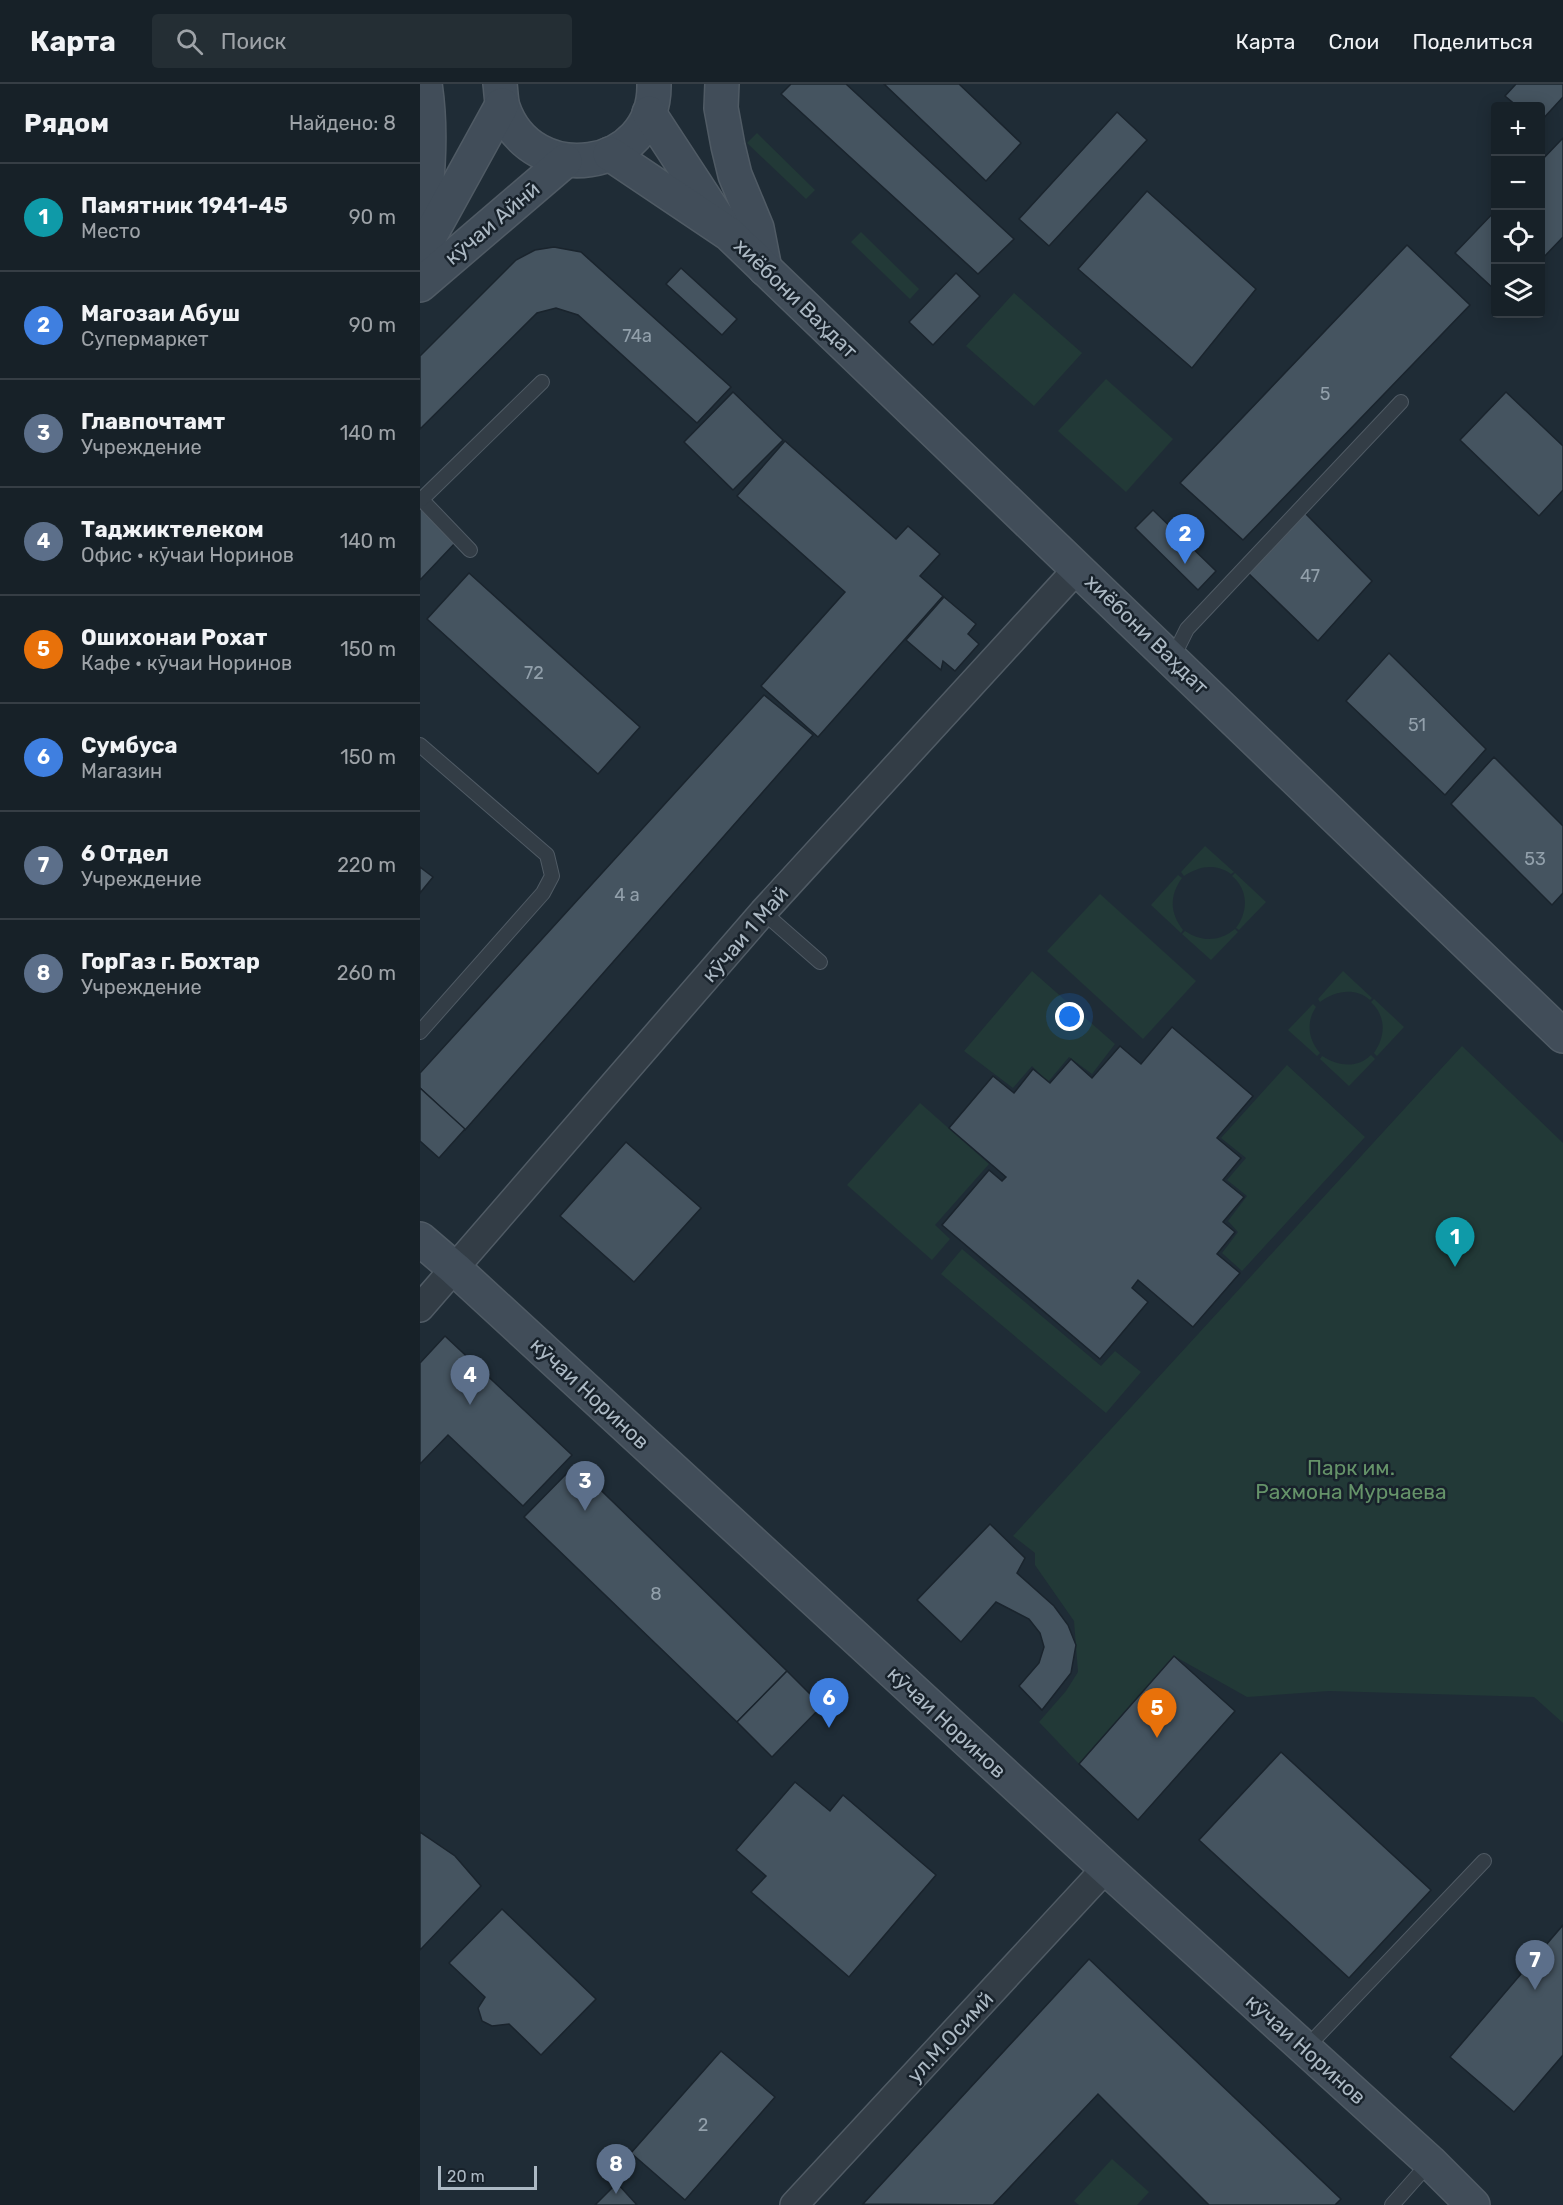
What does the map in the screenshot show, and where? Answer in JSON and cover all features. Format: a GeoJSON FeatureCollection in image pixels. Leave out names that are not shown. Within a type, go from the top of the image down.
{"type":"FeatureCollection","features":[{"type":"Feature","properties":{"kind":"street"},"geometry":{"type":"LineString","coordinates":[[420,242],[429,174],[428,113],[424,84]]}},
{"type":"Feature","properties":{"kind":"street"},"geometry":{"type":"LineString","coordinates":[[722,84],[721,108],[728,146],[735,175],[757,228],[765,269]]}},
{"type":"Feature","properties":{"kind":"street"},"geometry":{"type":"LineString","coordinates":[[501,94],[511,125],[525,142],[544,154],[565,161],[588,161],[610,154],[627,144],[640,130],[652,98]]}},
{"type":"Feature","properties":{"kind":"street","name":"кӯчаи Айнӣ"},"geometry":{"type":"LineString","coordinates":[[420,254],[501,94]]}},
{"type":"Feature","properties":{"kind":"street"},"geometry":{"type":"LineString","coordinates":[[652,98],[729,234]]}},
{"type":"Feature","properties":{"kind":"street"},"geometry":{"type":"LineString","coordinates":[[610,154],[729,234]]}},
{"type":"Feature","properties":{"kind":"street","name":"кӯчаи Айнӣ"},"geometry":{"type":"LineString","coordinates":[[420,285],[565,161]]}},
{"type":"Feature","properties":{"kind":"street","name":"хиёбони Ваҳдат"},"geometry":{"type":"LineString","coordinates":[[729,234],[1563,1036]]}},
{"type":"Feature","properties":{"kind":"street","name":"кӯчаи 1 Май"},"geometry":{"type":"LineString","coordinates":[[420,1308],[763,912],[1078,568]]}},
{"type":"Feature","properties":{"kind":"street","name":"кӯчаи Норинов"},"geometry":{"type":"LineString","coordinates":[[420,1239],[1430,2162],[1473,2205]]}},
{"type":"Feature","properties":{"kind":"street","name":"ул.М.Осимй"},"geometry":{"type":"LineString","coordinates":[[794,2205],[1106,1868]]}},
{"type":"Feature","properties":{"kind":"lane"},"geometry":{"type":"LineString","coordinates":[[470,550],[421,498],[542,382]]}},
{"type":"Feature","properties":{"kind":"lane"},"geometry":{"type":"LineString","coordinates":[[1172,658],[1187,629],[1401,402]]}},
{"type":"Feature","properties":{"kind":"lane"},"geometry":{"type":"LineString","coordinates":[[420,746],[547,855],[552,876],[543,893],[420,1032]]}},
{"type":"Feature","properties":{"kind":"lane"},"geometry":{"type":"LineString","coordinates":[[763,912],[820,962]]}},
{"type":"Feature","properties":{"kind":"lane"},"geometry":{"type":"LineString","coordinates":[[1305,2049],[1484,1861]]}},
{"type":"Feature","properties":{"kind":"lane"},"geometry":{"type":"LineString","coordinates":[[1392,2205],[1430,2162]]}},
{"type":"Feature","properties":{"kind":"green space"},"geometry":{"type":"Polygon","coordinates":[[[757,133],[815,190],[806,199],[747,143],[757,133]]]}},
{"type":"Feature","properties":{"kind":"green space"},"geometry":{"type":"Polygon","coordinates":[[[861,232],[919,289],[910,299],[851,242],[861,232]]]}},
{"type":"Feature","properties":{"kind":"green space"},"geometry":{"type":"Polygon","coordinates":[[[1014,293],[1082,353],[1034,406],[966,346],[1014,293]]]}},
{"type":"Feature","properties":{"kind":"green space"},"geometry":{"type":"Polygon","coordinates":[[[1106,379],[1173,439],[1126,492],[1058,431],[1106,379]]]}},
{"type":"Feature","properties":{"kind":"green space"},"geometry":{"type":"Polygon","coordinates":[[[1205,846],[1234,872],[1231,874],[1219,868],[1208,867],[1184,876],[1181,872],[1205,846]]]}},
{"type":"Feature","properties":{"kind":"green space"},"geometry":{"type":"Polygon","coordinates":[[[1235,873],[1266,902],[1239,930],[1236,928],[1243,915],[1245,900],[1241,887],[1232,876],[1235,873]]]}},
{"type":"Feature","properties":{"kind":"green space"},"geometry":{"type":"Polygon","coordinates":[[[1178,875],[1182,878],[1175,891],[1173,904],[1176,917],[1183,930],[1181,933],[1151,905],[1178,875]]]}},
{"type":"Feature","properties":{"kind":"green space"},"geometry":{"type":"Polygon","coordinates":[[[1100,894],[1196,981],[1143,1039],[1047,951],[1100,894]]]}},
{"type":"Feature","properties":{"kind":"green space"},"geometry":{"type":"Polygon","coordinates":[[[1235,929],[1238,932],[1211,960],[1182,934],[1185,931],[1197,937],[1210,939],[1223,936],[1235,929]]]}},
{"type":"Feature","properties":{"kind":"green space"},"geometry":{"type":"Polygon","coordinates":[[[1032,971],[1115,1044],[1092,1074],[1069,1057],[1048,1082],[1032,1066],[1013,1088],[964,1051],[1032,971]]]}},
{"type":"Feature","properties":{"kind":"green space"},"geometry":{"type":"Polygon","coordinates":[[[1343,971],[1372,998],[1370,1000],[1358,993],[1345,992],[1332,995],[1320,1002],[1318,999],[1343,971]]]}},
{"type":"Feature","properties":{"kind":"green space"},"geometry":{"type":"Polygon","coordinates":[[[1374,999],[1404,1027],[1377,1056],[1374,1053],[1381,1040],[1383,1026],[1379,1013],[1371,1002],[1374,999]]]}},
{"type":"Feature","properties":{"kind":"green space"},"geometry":{"type":"Polygon","coordinates":[[[1313,1004],[1316,1007],[1311,1019],[1310,1030],[1313,1042],[1320,1053],[1317,1056],[1288,1030],[1313,1004]]]}},
{"type":"Feature","properties":{"kind":"green space","name":"Парк им. Рахмона Мурчаева"},"geometry":{"type":"Polygon","coordinates":[[[1462,1046],[1563,1143],[1563,1723],[1534,1697],[1329,1691],[1247,1697],[1174,1656],[1079,1764],[1039,1722],[1066,1691],[1078,1672],[1074,1621],[1035,1565],[1035,1553],[1013,1536],[1462,1046]]]}},
{"type":"Feature","properties":{"kind":"green space"},"geometry":{"type":"Polygon","coordinates":[[[1371,1055],[1375,1059],[1349,1086],[1320,1059],[1322,1056],[1341,1064],[1354,1064],[1371,1055]]]}},
{"type":"Feature","properties":{"kind":"green space"},"geometry":{"type":"Polygon","coordinates":[[[1287,1065],[1365,1137],[1242,1271],[1222,1253],[1238,1232],[1228,1221],[1247,1196],[1227,1180],[1246,1158],[1221,1138],[1287,1065]]]}},
{"type":"Feature","properties":{"kind":"green space"},"geometry":{"type":"Polygon","coordinates":[[[920,1103],[989,1164],[935,1225],[950,1239],[932,1260],[847,1185],[920,1103]]]}},
{"type":"Feature","properties":{"kind":"green space"},"geometry":{"type":"Polygon","coordinates":[[[962,1249],[1101,1366],[1115,1351],[1141,1372],[1106,1413],[941,1274],[962,1249]]]}},
{"type":"Feature","properties":{"kind":"green space"},"geometry":{"type":"Polygon","coordinates":[[[1112,2159],[1149,2192],[1137,2205],[1079,2205],[1074,2201],[1112,2159]]]}},
{"type":"Feature","properties":{"kind":"building"},"geometry":{"type":"Polygon","coordinates":[[[791,84],[846,84],[1014,239],[978,274],[781,94],[791,84]]]}},
{"type":"Feature","properties":{"kind":"building"},"geometry":{"type":"Polygon","coordinates":[[[884,84],[959,84],[1021,143],[986,181],[884,84]]]}},
{"type":"Feature","properties":{"kind":"building"},"geometry":{"type":"Polygon","coordinates":[[[1516,84],[1563,84],[1563,97],[1545,117],[1545,102],[1512,102],[1505,96],[1516,84]]]}},
{"type":"Feature","properties":{"kind":"building"},"geometry":{"type":"Polygon","coordinates":[[[1117,112],[1147,140],[1049,246],[1019,219],[1117,112]]]}},
{"type":"Feature","properties":{"kind":"building"},"geometry":{"type":"Polygon","coordinates":[[[1563,138],[1563,237],[1545,256],[1545,210],[1545,157],[1563,138]]]}},
{"type":"Feature","properties":{"kind":"building"},"geometry":{"type":"Polygon","coordinates":[[[1147,191],[1256,289],[1192,368],[1078,269],[1147,191]]]}},
{"type":"Feature","properties":{"kind":"building"},"geometry":{"type":"Polygon","coordinates":[[[1491,215],[1491,286],[1455,253],[1491,215]]]}},
{"type":"Feature","properties":{"kind":"building"},"geometry":{"type":"Polygon","coordinates":[[[1407,245],[1470,305],[1243,540],[1180,483],[1407,245]]]}},
{"type":"Feature","properties":{"kind":"building"},"geometry":{"type":"Polygon","coordinates":[[[554,247],[581,252],[731,387],[697,423],[578,315],[556,308],[537,313],[420,429],[420,356],[516,260],[535,250],[554,247]]]}},
{"type":"Feature","properties":{"kind":"building"},"geometry":{"type":"Polygon","coordinates":[[[681,268],[737,319],[722,335],[666,284],[681,268]]]}},
{"type":"Feature","properties":{"kind":"building"},"geometry":{"type":"Polygon","coordinates":[[[956,273],[980,296],[933,345],[909,322],[956,273]]]}},
{"type":"Feature","properties":{"kind":"building"},"geometry":{"type":"Polygon","coordinates":[[[733,392],[783,440],[733,490],[684,442],[733,392]]]}},
{"type":"Feature","properties":{"kind":"building"},"geometry":{"type":"Polygon","coordinates":[[[1506,392],[1563,446],[1563,490],[1539,516],[1460,440],[1506,392]]]}},
{"type":"Feature","properties":{"kind":"building"},"geometry":{"type":"Polygon","coordinates":[[[785,441],[896,539],[908,526],[940,554],[920,576],[943,596],[818,737],[761,686],[845,592],[737,496],[785,441]]]}},
{"type":"Feature","properties":{"kind":"building"},"geometry":{"type":"Polygon","coordinates":[[[420,508],[456,542],[420,580],[420,508]]]}},
{"type":"Feature","properties":{"kind":"building"},"geometry":{"type":"Polygon","coordinates":[[[1153,510],[1216,571],[1198,590],[1135,528],[1153,510]]]}},
{"type":"Feature","properties":{"kind":"building"},"geometry":{"type":"Polygon","coordinates":[[[1304,512],[1372,581],[1318,641],[1247,572],[1304,512]]]}},
{"type":"Feature","properties":{"kind":"building"},"geometry":{"type":"Polygon","coordinates":[[[469,573],[640,727],[598,774],[427,619],[469,573]]]}},
{"type":"Feature","properties":{"kind":"building"},"geometry":{"type":"Polygon","coordinates":[[[944,597],[976,624],[968,634],[979,644],[955,671],[943,661],[941,670],[906,640],[944,597]]]}},
{"type":"Feature","properties":{"kind":"building"},"geometry":{"type":"Polygon","coordinates":[[[1389,653],[1486,749],[1445,795],[1346,701],[1389,653]]]}},
{"type":"Feature","properties":{"kind":"building"},"geometry":{"type":"Polygon","coordinates":[[[764,695],[813,735],[465,1130],[420,1088],[420,1073],[764,695]]]}},
{"type":"Feature","properties":{"kind":"building"},"geometry":{"type":"Polygon","coordinates":[[[1494,757],[1563,826],[1563,893],[1552,905],[1451,804],[1494,757]]]}},
{"type":"Feature","properties":{"kind":"building"},"geometry":{"type":"Polygon","coordinates":[[[420,867],[433,877],[420,893],[420,867]]]}},
{"type":"Feature","properties":{"kind":"building"},"geometry":{"type":"Polygon","coordinates":[[[1172,1027],[1253,1096],[1217,1138],[1241,1158],[1223,1180],[1244,1197],[1223,1222],[1235,1232],[1217,1254],[1240,1273],[1193,1327],[1138,1280],[1132,1288],[1148,1302],[1100,1359],[942,1225],[989,1170],[1002,1181],[1006,1177],[949,1128],[993,1076],[1014,1093],[1033,1069],[1050,1083],[1071,1059],[1092,1078],[1120,1046],[1141,1064],[1172,1027]]]}},
{"type":"Feature","properties":{"kind":"building"},"geometry":{"type":"Polygon","coordinates":[[[420,1088],[465,1129],[439,1158],[420,1141],[420,1088]]]}},
{"type":"Feature","properties":{"kind":"building"},"geometry":{"type":"Polygon","coordinates":[[[626,1142],[701,1208],[634,1282],[560,1216],[626,1142]]]}},
{"type":"Feature","properties":{"kind":"building"},"geometry":{"type":"Polygon","coordinates":[[[445,1336],[572,1455],[523,1506],[448,1435],[420,1464],[420,1363],[445,1336]]]}},
{"type":"Feature","properties":{"kind":"building"},"geometry":{"type":"Polygon","coordinates":[[[575,1465],[787,1671],[737,1722],[524,1517],[575,1465]]]}},
{"type":"Feature","properties":{"kind":"building"},"geometry":{"type":"Polygon","coordinates":[[[990,1524],[1025,1558],[1017,1573],[1054,1606],[1068,1625],[1076,1645],[1071,1673],[1042,1710],[1019,1686],[1039,1663],[1044,1647],[1040,1633],[1029,1619],[996,1602],[961,1642],[917,1600],[990,1524]]]}},
{"type":"Feature","properties":{"kind":"building"},"geometry":{"type":"Polygon","coordinates":[[[1174,1656],[1235,1711],[1138,1820],[1079,1764],[1174,1656]]]}},
{"type":"Feature","properties":{"kind":"building"},"geometry":{"type":"Polygon","coordinates":[[[787,1671],[822,1706],[772,1757],[737,1722],[787,1671]]]}},
{"type":"Feature","properties":{"kind":"building"},"geometry":{"type":"Polygon","coordinates":[[[1281,1752],[1431,1890],[1349,1978],[1199,1840],[1281,1752]]]}},
{"type":"Feature","properties":{"kind":"building"},"geometry":{"type":"Polygon","coordinates":[[[795,1782],[830,1811],[843,1795],[936,1875],[849,1977],[751,1892],[766,1876],[736,1850],[795,1782]]]}},
{"type":"Feature","properties":{"kind":"building"},"geometry":{"type":"Polygon","coordinates":[[[420,1832],[455,1856],[481,1886],[420,1950],[420,1832]]]}},
{"type":"Feature","properties":{"kind":"building"},"geometry":{"type":"Polygon","coordinates":[[[502,1909],[596,1999],[541,2055],[509,2024],[492,2026],[482,2021],[478,2008],[485,1997],[449,1963],[502,1909]]]}},
{"type":"Feature","properties":{"kind":"building"},"geometry":{"type":"Polygon","coordinates":[[[1563,1925],[1563,2055],[1514,2112],[1450,2057],[1563,1925]]]}},
{"type":"Feature","properties":{"kind":"building"},"geometry":{"type":"Polygon","coordinates":[[[1089,1959],[1341,2199],[1335,2205],[1209,2205],[1098,2094],[993,2205],[863,2204],[1089,1959]]]}},
{"type":"Feature","properties":{"kind":"building"},"geometry":{"type":"Polygon","coordinates":[[[721,2051],[775,2097],[685,2200],[631,2153],[721,2051]]]}},
{"type":"Feature","properties":{"kind":"building"},"geometry":{"type":"Polygon","coordinates":[[[617,2183],[637,2205],[595,2205],[617,2183]]]}},
{"type":"Feature","properties":{"kind":"place","name":"Магозаи Абуш"},"geometry":{"type":"Point","coordinates":[1185,564]}},
{"type":"Feature","properties":{"kind":"place","name":"Памятник 1941-45"},"geometry":{"type":"Point","coordinates":[1455,1267]}},
{"type":"Feature","properties":{"kind":"place","name":"Таджиктелеком"},"geometry":{"type":"Point","coordinates":[470,1405]}},
{"type":"Feature","properties":{"kind":"place","name":"Главпочтамт"},"geometry":{"type":"Point","coordinates":[585,1511]}},
{"type":"Feature","properties":{"kind":"place","name":"Сумбуса"},"geometry":{"type":"Point","coordinates":[829,1728]}},
{"type":"Feature","properties":{"kind":"place","name":"Ошихонаи Рохат"},"geometry":{"type":"Point","coordinates":[1157,1738]}},
{"type":"Feature","properties":{"kind":"place","name":"6 Отдел"},"geometry":{"type":"Point","coordinates":[1535,1990]}},
{"type":"Feature","properties":{"kind":"place","name":"ГорГаз г. Бохтар"},"geometry":{"type":"Point","coordinates":[616,2194]}}]}
